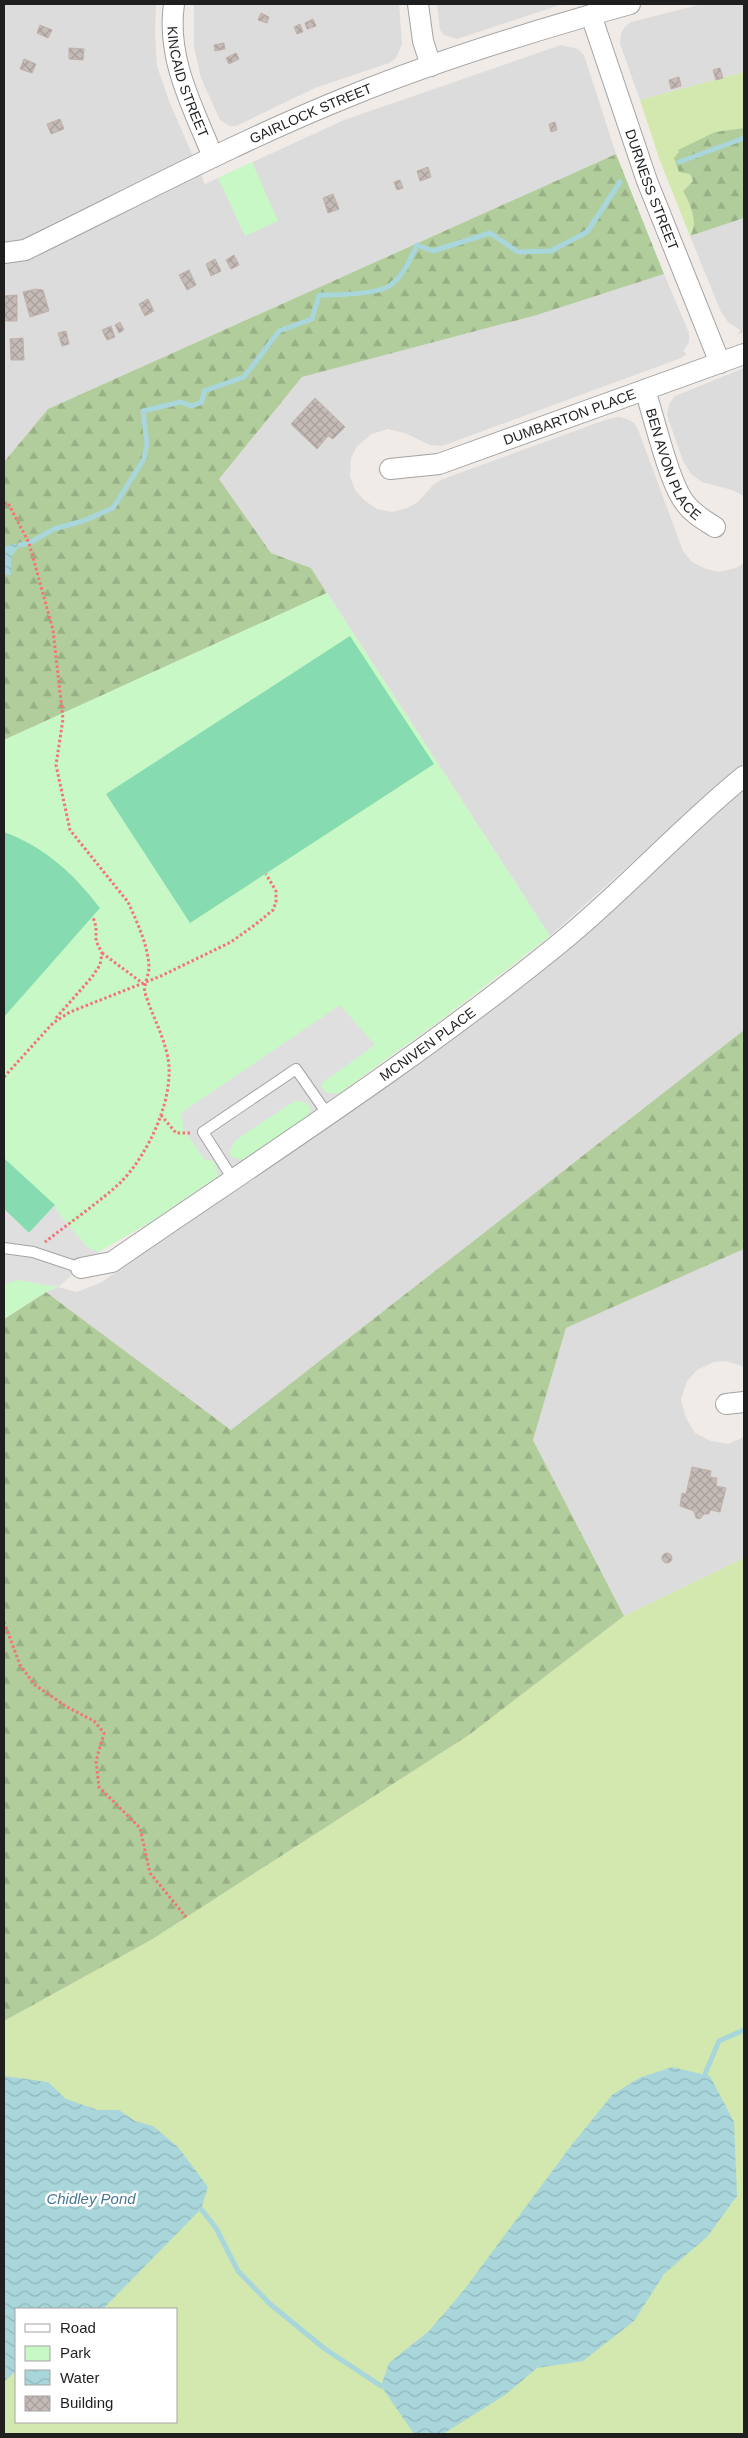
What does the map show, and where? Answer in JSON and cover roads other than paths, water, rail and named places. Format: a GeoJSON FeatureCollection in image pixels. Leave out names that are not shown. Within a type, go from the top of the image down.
{"type":"FeatureCollection","features":[{"type":"Feature","properties":{"kind":"street","name":"KINCAID STREET"},"geometry":{"type":"LineString","coordinates":[[174,4],[171,38],[175,58],[213,157]]}},
{"type":"Feature","properties":{"kind":"street"},"geometry":{"type":"LineString","coordinates":[[418,4],[423,41],[431,66]]}},
{"type":"Feature","properties":{"kind":"street","name":"GAIRLOCK STREET"},"geometry":{"type":"LineString","coordinates":[[4,253],[25,250],[213,157],[350,96],[431,66],[630,4]]}},
{"type":"Feature","properties":{"kind":"street","name":"DURNESS STREET"},"geometry":{"type":"LineString","coordinates":[[591,15],[644,173],[720,363]]}},
{"type":"Feature","properties":{"kind":"street","name":"DUMBARTON PLACE"},"geometry":{"type":"LineString","coordinates":[[390,469],[439,464],[744,354]]}},
{"type":"Feature","properties":{"kind":"street","name":"BEN AVON PLACE"},"geometry":{"type":"LineString","coordinates":[[645,390],[675,485],[684,502],[696,516],[715,527]]}},
{"type":"Feature","properties":{"kind":"street","name":"MCNIVEN PLACE"},"geometry":{"type":"LineString","coordinates":[[81,1268],[112,1262],[328,1115],[449,1028],[561,942],[692,821],[744,776]]}},
{"type":"Feature","properties":{"kind":"lane"},"geometry":{"type":"LineString","coordinates":[[233,1179],[203,1132],[296,1069],[328,1115]]}},
{"type":"Feature","properties":{"kind":"lane"},"geometry":{"type":"LineString","coordinates":[[4,1248],[33,1252],[81,1268]]}},
{"type":"Feature","properties":{"kind":"water"},"geometry":{"type":"Polygon","coordinates":[[[13,544],[20,545],[11,557],[11,575],[4,575],[4,547],[13,544]]]}},
{"type":"Feature","properties":{"kind":"water"},"geometry":{"type":"Polygon","coordinates":[[[672,2067],[710,2076],[734,2122],[737,2196],[707,2237],[664,2274],[634,2321],[583,2361],[537,2368],[505,2395],[443,2434],[414,2434],[381,2386],[389,2363],[429,2331],[464,2290],[570,2147],[612,2095],[639,2078],[672,2067]]]}},
{"type":"Feature","properties":{"kind":"water","name":"Chidley Pond"},"geometry":{"type":"Polygon","coordinates":[[[4,2076],[48,2082],[66,2099],[98,2110],[119,2110],[135,2121],[153,2126],[178,2147],[208,2187],[201,2209],[104,2308],[15,2308],[15,2372],[4,2382],[4,2076]]]}},
{"type":"Feature","properties":{"kind":"waterway"},"geometry":{"type":"LineString","coordinates":[[679,162],[744,138]]}},
{"type":"Feature","properties":{"kind":"waterway"},"geometry":{"type":"LineString","coordinates":[[20,545],[29,543],[54,529],[83,521],[113,508],[144,459],[147,443],[143,411],[180,402],[192,406],[202,402],[204,391],[244,377],[279,331],[312,319],[319,295],[357,294],[386,288],[403,271],[417,245],[433,251],[490,233],[518,252],[551,251],[587,232],[620,182]]}},
{"type":"Feature","properties":{"kind":"waterway"},"geometry":{"type":"LineString","coordinates":[[705,2074],[719,2041],[744,2030]]}},
{"type":"Feature","properties":{"kind":"waterway"},"geometry":{"type":"LineString","coordinates":[[201,2209],[216,2228],[238,2271],[270,2304],[325,2349],[381,2386]]}}]}
